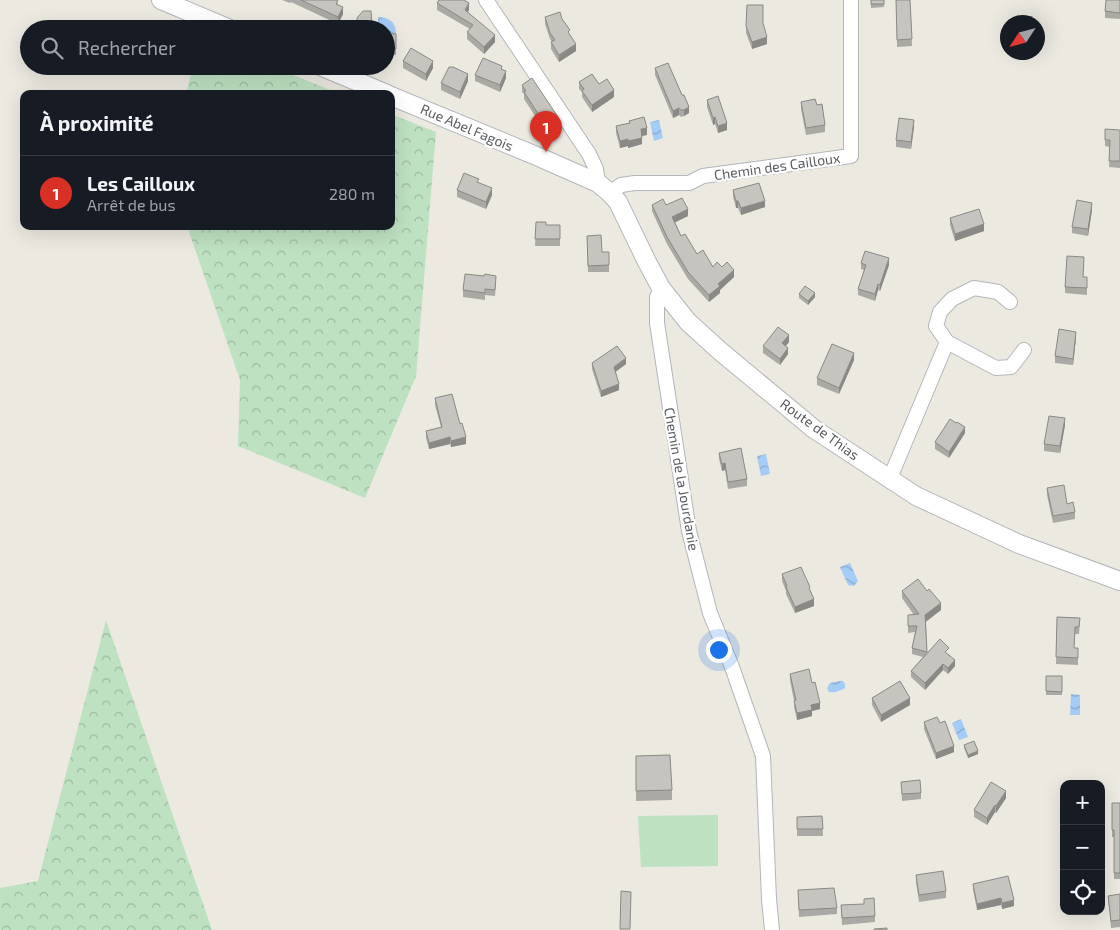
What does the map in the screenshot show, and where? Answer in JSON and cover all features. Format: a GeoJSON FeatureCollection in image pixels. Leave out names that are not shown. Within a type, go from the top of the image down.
{"type":"FeatureCollection","features":[{"type":"Feature","properties":{"kind":"street"},"geometry":{"type":"LineString","coordinates":[[161,0],[209,20]]}},
{"type":"Feature","properties":{"kind":"street"},"geometry":{"type":"LineString","coordinates":[[486,0],[589,154],[604,188]]}},
{"type":"Feature","properties":{"kind":"street","name":"Chemin des Cailloux"},"geometry":{"type":"LineString","coordinates":[[604,188],[628,184],[688,183],[703,176],[851,156],[851,0]]}},
{"type":"Feature","properties":{"kind":"street"},"geometry":{"type":"LineString","coordinates":[[342,75],[377,90]]}},
{"type":"Feature","properties":{"kind":"street","name":"Rue Abel Fagois"},"geometry":{"type":"LineString","coordinates":[[395,98],[539,157],[604,188]]}},
{"type":"Feature","properties":{"kind":"street","name":"Route de Thias"},"geometry":{"type":"LineString","coordinates":[[604,188],[622,209],[661,288],[688,322],[814,429],[916,496],[1018,544],[1120,581]]}},
{"type":"Feature","properties":{"kind":"street","name":"Chemin de la Jourdanie"},"geometry":{"type":"LineString","coordinates":[[661,288],[657,297],[657,323],[689,531],[710,613],[732,667],[763,756],[772,930]]}},
{"type":"Feature","properties":{"kind":"street"},"geometry":{"type":"LineString","coordinates":[[1010,302],[998,292],[974,288],[952,299],[940,312],[936,326],[947,342],[996,368],[1011,367],[1024,350]]}},
{"type":"Feature","properties":{"kind":"street"},"geometry":{"type":"LineString","coordinates":[[890,478],[947,342]]}},
{"type":"Feature","properties":{"kind":"green space"},"geometry":{"type":"Polygon","coordinates":[[[191,75],[293,75],[330,90],[187,90],[191,75]]]}},
{"type":"Feature","properties":{"kind":"green space"},"geometry":{"type":"Polygon","coordinates":[[[395,116],[436,132],[416,376],[365,498],[238,446],[240,380],[188,230],[395,230],[395,116]]]}},
{"type":"Feature","properties":{"kind":"green space"},"geometry":{"type":"Polygon","coordinates":[[[106,620],[212,930],[0,930],[0,888],[38,881],[106,620]]]}},
{"type":"Feature","properties":{"kind":"green space"},"geometry":{"type":"Polygon","coordinates":[[[718,815],[718,866],[641,867],[638,816],[718,815]]]}},
{"type":"Feature","properties":{"kind":"water"},"geometry":{"type":"Polygon","coordinates":[[[378,17],[389,20],[378,20],[378,17]]]}},
{"type":"Feature","properties":{"kind":"water"},"geometry":{"type":"Polygon","coordinates":[[[659,120],[663,138],[654,141],[650,122],[659,120]]]}},
{"type":"Feature","properties":{"kind":"water"},"geometry":{"type":"Polygon","coordinates":[[[766,454],[770,474],[761,476],[757,456],[766,454]]]}},
{"type":"Feature","properties":{"kind":"water"},"geometry":{"type":"Polygon","coordinates":[[[850,563],[858,581],[854,586],[848,585],[840,567],[850,563]]]}},
{"type":"Feature","properties":{"kind":"water"},"geometry":{"type":"Polygon","coordinates":[[[843,681],[845,688],[829,692],[827,688],[830,683],[843,681]]]}},
{"type":"Feature","properties":{"kind":"water"},"geometry":{"type":"Polygon","coordinates":[[[1071,694],[1080,695],[1080,715],[1070,715],[1071,694]]]}},
{"type":"Feature","properties":{"kind":"water"},"geometry":{"type":"Polygon","coordinates":[[[961,719],[968,737],[959,740],[952,723],[961,719]]]}},
{"type":"Feature","properties":{"kind":"building"},"geometry":{"type":"Polygon","coordinates":[[[301,0],[338,0],[336,4],[343,7],[338,17],[301,0]]]}},
{"type":"Feature","properties":{"kind":"building"},"geometry":{"type":"Polygon","coordinates":[[[439,0],[464,0],[469,3],[465,10],[495,35],[484,47],[467,32],[473,25],[437,3],[439,0]]]}},
{"type":"Feature","properties":{"kind":"building"},"geometry":{"type":"Polygon","coordinates":[[[871,0],[884,0],[884,4],[871,4],[871,0]]]}},
{"type":"Feature","properties":{"kind":"building"},"geometry":{"type":"Polygon","coordinates":[[[896,0],[910,0],[912,39],[897,40],[896,0]]]}},
{"type":"Feature","properties":{"kind":"building"},"geometry":{"type":"Polygon","coordinates":[[[1106,0],[1120,0],[1120,13],[1105,11],[1106,0]]]}},
{"type":"Feature","properties":{"kind":"building"},"geometry":{"type":"Polygon","coordinates":[[[747,5],[763,5],[763,23],[767,37],[752,42],[746,26],[747,5]]]}},
{"type":"Feature","properties":{"kind":"building"},"geometry":{"type":"Polygon","coordinates":[[[363,11],[371,11],[372,20],[357,20],[363,11]]]}},
{"type":"Feature","properties":{"kind":"building"},"geometry":{"type":"Polygon","coordinates":[[[560,12],[562,19],[570,30],[568,32],[576,44],[559,55],[551,42],[555,40],[550,33],[545,17],[560,12]]]}},
{"type":"Feature","properties":{"kind":"building"},"geometry":{"type":"Polygon","coordinates":[[[411,48],[433,61],[426,74],[403,61],[411,48]]]}},
{"type":"Feature","properties":{"kind":"building"},"geometry":{"type":"Polygon","coordinates":[[[483,58],[502,66],[501,69],[506,71],[500,85],[475,75],[483,58]]]}},
{"type":"Feature","properties":{"kind":"building"},"geometry":{"type":"Polygon","coordinates":[[[668,63],[689,107],[684,110],[679,108],[673,111],[655,68],[668,63]]]}},
{"type":"Feature","properties":{"kind":"building"},"geometry":{"type":"Polygon","coordinates":[[[449,67],[468,74],[460,92],[441,83],[449,67]]]}},
{"type":"Feature","properties":{"kind":"building"},"geometry":{"type":"Polygon","coordinates":[[[592,74],[599,84],[607,79],[614,90],[592,105],[582,91],[584,89],[579,82],[592,74]]]}},
{"type":"Feature","properties":{"kind":"building"},"geometry":{"type":"Polygon","coordinates":[[[532,78],[558,117],[548,123],[543,117],[541,118],[524,92],[526,91],[522,85],[532,78]]]}},
{"type":"Feature","properties":{"kind":"building"},"geometry":{"type":"Polygon","coordinates":[[[718,96],[727,123],[718,126],[707,100],[718,96]]]}},
{"type":"Feature","properties":{"kind":"building"},"geometry":{"type":"Polygon","coordinates":[[[815,99],[817,105],[822,104],[825,125],[806,128],[801,102],[815,99]]]}},
{"type":"Feature","properties":{"kind":"building"},"geometry":{"type":"Polygon","coordinates":[[[644,117],[647,128],[641,129],[642,138],[620,141],[616,126],[644,117]]]}},
{"type":"Feature","properties":{"kind":"building"},"geometry":{"type":"Polygon","coordinates":[[[899,118],[914,120],[911,142],[896,140],[899,118]]]}},
{"type":"Feature","properties":{"kind":"building"},"geometry":{"type":"Polygon","coordinates":[[[1105,129],[1120,130],[1120,161],[1109,161],[1110,140],[1105,140],[1105,129]]]}},
{"type":"Feature","properties":{"kind":"building"},"geometry":{"type":"Polygon","coordinates":[[[464,173],[479,179],[477,182],[492,188],[486,202],[457,190],[464,173]]]}},
{"type":"Feature","properties":{"kind":"building"},"geometry":{"type":"Polygon","coordinates":[[[759,183],[765,201],[741,208],[738,201],[736,201],[733,190],[759,183]]]}},
{"type":"Feature","properties":{"kind":"building"},"geometry":{"type":"Polygon","coordinates":[[[682,198],[688,209],[672,217],[681,236],[685,234],[697,254],[703,250],[713,267],[717,262],[722,267],[727,262],[734,270],[709,295],[688,272],[667,237],[652,205],[663,199],[666,205],[682,198]]]}},
{"type":"Feature","properties":{"kind":"building"},"geometry":{"type":"Polygon","coordinates":[[[1077,200],[1092,203],[1088,229],[1072,227],[1077,200]]]}},
{"type":"Feature","properties":{"kind":"building"},"geometry":{"type":"Polygon","coordinates":[[[979,209],[984,224],[955,234],[950,218],[979,209]]]}},
{"type":"Feature","properties":{"kind":"building"},"geometry":{"type":"Polygon","coordinates":[[[536,222],[546,222],[546,225],[560,225],[560,239],[535,239],[536,222]]]}},
{"type":"Feature","properties":{"kind":"building"},"geometry":{"type":"Polygon","coordinates":[[[601,235],[602,252],[609,252],[609,265],[588,266],[587,236],[601,235]]]}},
{"type":"Feature","properties":{"kind":"building"},"geometry":{"type":"Polygon","coordinates":[[[865,251],[889,258],[875,294],[858,289],[866,265],[861,263],[865,251]]]}},
{"type":"Feature","properties":{"kind":"building"},"geometry":{"type":"Polygon","coordinates":[[[1067,256],[1084,257],[1083,277],[1087,277],[1087,288],[1065,287],[1067,256]]]}},
{"type":"Feature","properties":{"kind":"building"},"geometry":{"type":"Polygon","coordinates":[[[465,274],[496,276],[495,290],[485,289],[485,293],[463,290],[465,274]]]}},
{"type":"Feature","properties":{"kind":"building"},"geometry":{"type":"Polygon","coordinates":[[[805,286],[815,293],[808,301],[799,294],[805,286]]]}},
{"type":"Feature","properties":{"kind":"building"},"geometry":{"type":"Polygon","coordinates":[[[778,327],[789,335],[782,343],[788,348],[780,359],[763,346],[778,327]]]}},
{"type":"Feature","properties":{"kind":"building"},"geometry":{"type":"Polygon","coordinates":[[[1059,329],[1076,332],[1073,359],[1055,356],[1059,329]]]}},
{"type":"Feature","properties":{"kind":"building"},"geometry":{"type":"Polygon","coordinates":[[[832,344],[854,353],[839,388],[817,378],[832,344]]]}},
{"type":"Feature","properties":{"kind":"building"},"geometry":{"type":"Polygon","coordinates":[[[617,346],[626,358],[614,367],[619,384],[601,391],[592,363],[617,346]]]}},
{"type":"Feature","properties":{"kind":"building"},"geometry":{"type":"Polygon","coordinates":[[[452,394],[460,424],[462,423],[466,437],[451,441],[450,437],[429,443],[426,431],[442,427],[435,398],[452,394]]]}},
{"type":"Feature","properties":{"kind":"building"},"geometry":{"type":"Polygon","coordinates":[[[1049,416],[1065,418],[1060,446],[1044,444],[1049,416]]]}},
{"type":"Feature","properties":{"kind":"building"},"geometry":{"type":"Polygon","coordinates":[[[950,419],[965,427],[949,452],[935,442],[950,419]]]}},
{"type":"Feature","properties":{"kind":"building"},"geometry":{"type":"Polygon","coordinates":[[[741,448],[747,479],[728,482],[725,463],[722,464],[719,453],[741,448]]]}},
{"type":"Feature","properties":{"kind":"building"},"geometry":{"type":"Polygon","coordinates":[[[1064,485],[1067,504],[1073,502],[1075,512],[1053,516],[1047,488],[1064,485]]]}},
{"type":"Feature","properties":{"kind":"building"},"geometry":{"type":"Polygon","coordinates":[[[801,567],[814,599],[795,607],[782,574],[801,567]]]}},
{"type":"Feature","properties":{"kind":"building"},"geometry":{"type":"Polygon","coordinates":[[[918,579],[927,591],[929,589],[941,603],[925,615],[927,652],[912,648],[917,626],[908,626],[908,615],[919,614],[902,591],[918,579]]]}},
{"type":"Feature","properties":{"kind":"building"},"geometry":{"type":"Polygon","coordinates":[[[1057,617],[1080,618],[1079,627],[1075,627],[1074,648],[1078,648],[1078,658],[1056,657],[1057,617]]]}},
{"type":"Feature","properties":{"kind":"building"},"geometry":{"type":"Polygon","coordinates":[[[940,639],[949,648],[945,652],[955,660],[948,668],[943,664],[925,683],[911,671],[940,639]]]}},
{"type":"Feature","properties":{"kind":"building"},"geometry":{"type":"Polygon","coordinates":[[[809,669],[812,683],[815,682],[820,703],[811,705],[812,710],[797,713],[790,674],[809,669]]]}},
{"type":"Feature","properties":{"kind":"building"},"geometry":{"type":"Polygon","coordinates":[[[1046,676],[1062,676],[1062,692],[1046,691],[1046,676]]]}},
{"type":"Feature","properties":{"kind":"building"},"geometry":{"type":"Polygon","coordinates":[[[900,681],[910,698],[881,715],[872,698],[900,681]]]}},
{"type":"Feature","properties":{"kind":"building"},"geometry":{"type":"Polygon","coordinates":[[[937,717],[940,723],[945,721],[954,746],[936,753],[924,722],[937,717]]]}},
{"type":"Feature","properties":{"kind":"building"},"geometry":{"type":"Polygon","coordinates":[[[974,741],[978,751],[968,755],[964,745],[974,741]]]}},
{"type":"Feature","properties":{"kind":"building"},"geometry":{"type":"Polygon","coordinates":[[[670,755],[672,790],[636,791],[636,756],[670,755]]]}},
{"type":"Feature","properties":{"kind":"building"},"geometry":{"type":"Polygon","coordinates":[[[920,780],[921,793],[902,794],[901,782],[920,780]]]}},
{"type":"Feature","properties":{"kind":"building"},"geometry":{"type":"Polygon","coordinates":[[[991,782],[1006,791],[987,818],[974,810],[991,782]]]}},
{"type":"Feature","properties":{"kind":"building"},"geometry":{"type":"Polygon","coordinates":[[[1112,803],[1120,803],[1120,873],[1114,873],[1112,803]]]}},
{"type":"Feature","properties":{"kind":"building"},"geometry":{"type":"Polygon","coordinates":[[[822,816],[823,829],[797,829],[797,817],[822,816]]]}},
{"type":"Feature","properties":{"kind":"building"},"geometry":{"type":"Polygon","coordinates":[[[943,871],[946,891],[919,895],[916,875],[943,871]]]}},
{"type":"Feature","properties":{"kind":"building"},"geometry":{"type":"Polygon","coordinates":[[[1008,876],[1014,900],[1002,903],[1001,898],[977,904],[973,884],[1008,876]]]}},
{"type":"Feature","properties":{"kind":"building"},"geometry":{"type":"Polygon","coordinates":[[[834,888],[837,908],[799,910],[798,890],[834,888]]]}},
{"type":"Feature","properties":{"kind":"building"},"geometry":{"type":"Polygon","coordinates":[[[621,891],[631,892],[630,929],[620,929],[621,891]]]}},
{"type":"Feature","properties":{"kind":"building"},"geometry":{"type":"Polygon","coordinates":[[[1120,894],[1120,920],[1111,921],[1108,896],[1120,894]]]}},
{"type":"Feature","properties":{"kind":"building"},"geometry":{"type":"Polygon","coordinates":[[[874,898],[875,916],[842,918],[841,905],[864,904],[864,899],[874,898]]]}},
{"type":"Feature","properties":{"kind":"building"},"geometry":{"type":"Polygon","coordinates":[[[887,928],[887,930],[874,930],[874,929],[887,928]]]}},
{"type":"Feature","properties":{"kind":"place","name":"Les Cailloux"},"geometry":{"type":"Point","coordinates":[546,152]}}]}
